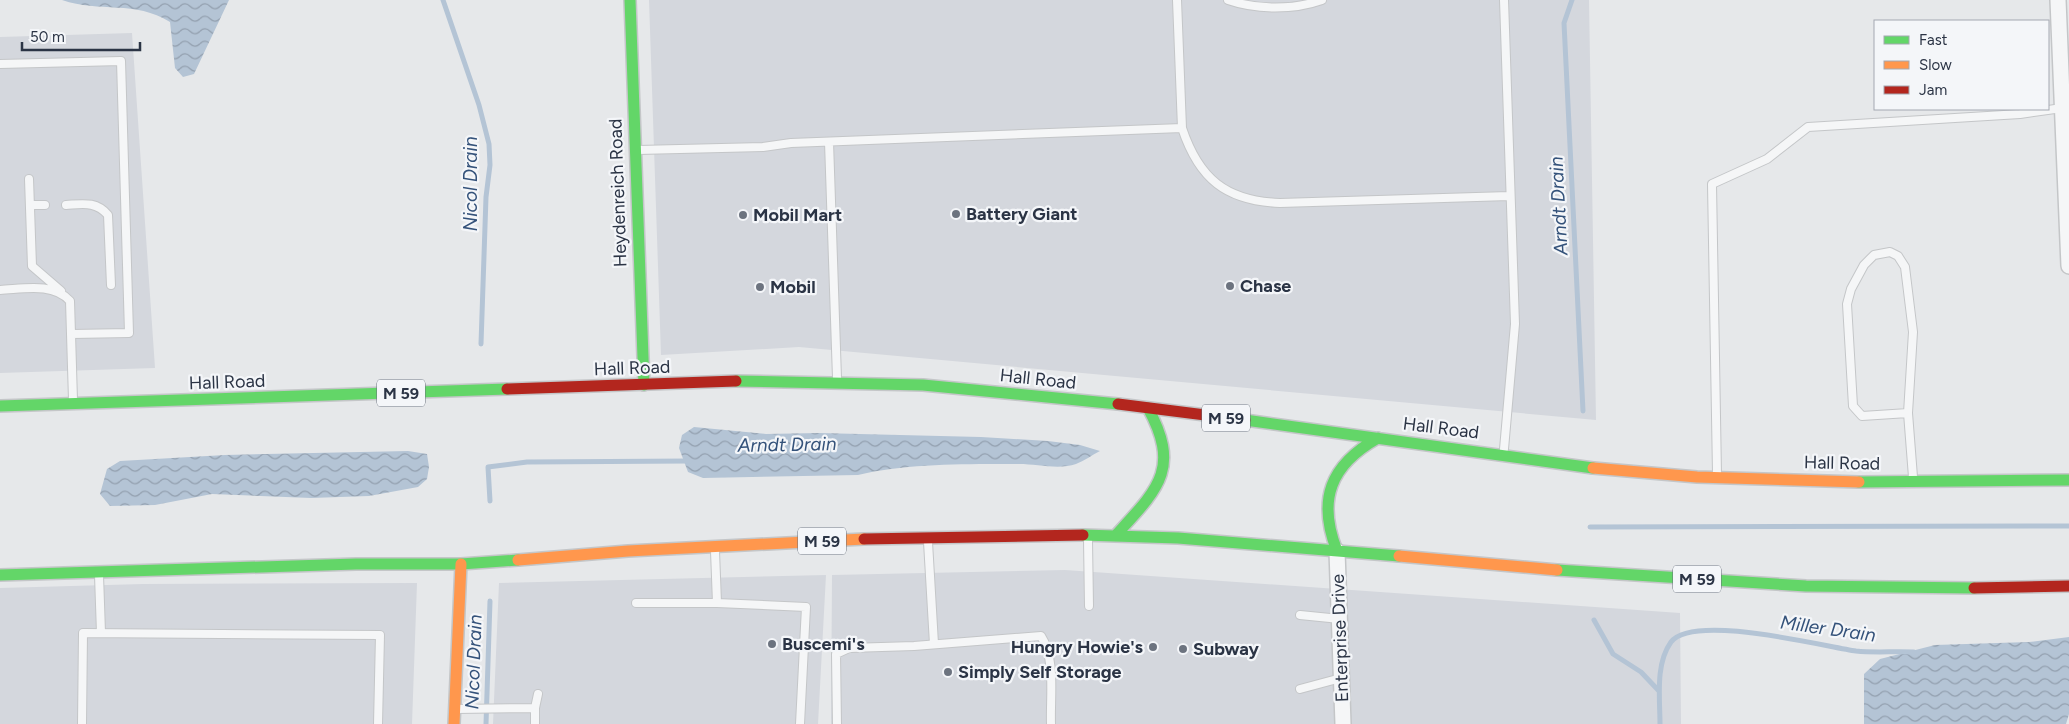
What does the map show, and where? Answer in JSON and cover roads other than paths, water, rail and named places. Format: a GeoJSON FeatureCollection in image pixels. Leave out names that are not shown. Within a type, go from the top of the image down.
{"type":"FeatureCollection","features":[{"type":"Feature","properties":{"kind":"main road","name":"Heydenreich Road"},"geometry":{"type":"LineString","coordinates":[[630,0],[644,385]]}},
{"type":"Feature","properties":{"kind":"main road","name":"Hall Road"},"geometry":{"type":"LineString","coordinates":[[0,406],[73,406],[741,381],[837,382],[947,387],[1148,408],[1504,454],[1572,466],[1717,479],[1914,482],[2069,480]]}},
{"type":"Feature","properties":{"kind":"main road"},"geometry":{"type":"LineString","coordinates":[[1116,535],[1150,497],[1159,484],[1164,468],[1165,443],[1160,426],[1148,408]]}},
{"type":"Feature","properties":{"kind":"main road"},"geometry":{"type":"LineString","coordinates":[[1337,551],[1328,532],[1329,491],[1342,465],[1353,453],[1378,438]]}},
{"type":"Feature","properties":{"kind":"main road","name":"M 59"},"geometry":{"type":"LineString","coordinates":[[0,575],[356,564],[461,564],[628,550],[928,538],[1116,535],[1573,571],[1806,586],[1918,589],[2069,586]]}},
{"type":"Feature","properties":{"kind":"main road"},"geometry":{"type":"LineString","coordinates":[[454,724],[461,564]]}},
{"type":"Feature","properties":{"kind":"street"},"geometry":{"type":"LineString","coordinates":[[2058,0],[2069,266]]}},
{"type":"Feature","properties":{"kind":"street","name":"Enterprise Drive"},"geometry":{"type":"LineString","coordinates":[[1337,551],[1343,724]]}},
{"type":"Feature","properties":{"kind":"lane"},"geometry":{"type":"LineString","coordinates":[[1177,0],[1182,128],[1197,163],[1208,177],[1228,192],[1254,200],[1280,203],[1509,196]]}},
{"type":"Feature","properties":{"kind":"lane"},"geometry":{"type":"LineString","coordinates":[[1228,0],[1246,5],[1274,7],[1294,6],[1322,0]]}},
{"type":"Feature","properties":{"kind":"lane"},"geometry":{"type":"LineString","coordinates":[[1504,0],[1509,196],[1515,324],[1504,454]]}},
{"type":"Feature","properties":{"kind":"lane"},"geometry":{"type":"LineString","coordinates":[[0,64],[121,62],[128,332],[72,334]]}},
{"type":"Feature","properties":{"kind":"lane"},"geometry":{"type":"LineString","coordinates":[[2049,110],[2062,108]]}},
{"type":"Feature","properties":{"kind":"lane"},"geometry":{"type":"LineString","coordinates":[[1717,479],[1712,184],[1767,159],[1808,127],[2020,114],[2048,110]]}},
{"type":"Feature","properties":{"kind":"lane"},"geometry":{"type":"LineString","coordinates":[[634,150],[763,147],[829,142],[1182,128]]}},
{"type":"Feature","properties":{"kind":"lane"},"geometry":{"type":"LineString","coordinates":[[829,142],[837,382]]}},
{"type":"Feature","properties":{"kind":"lane"},"geometry":{"type":"LineString","coordinates":[[28,179],[32,266],[70,301],[73,406]]}},
{"type":"Feature","properties":{"kind":"lane"},"geometry":{"type":"LineString","coordinates":[[66,205],[92,204],[102,209],[108,215],[111,285]]}},
{"type":"Feature","properties":{"kind":"lane"},"geometry":{"type":"LineString","coordinates":[[30,206],[45,205]]}},
{"type":"Feature","properties":{"kind":"lane"},"geometry":{"type":"LineString","coordinates":[[1908,413],[1862,416],[1853,406],[1847,304],[1850,289],[1864,265],[1874,255],[1890,252],[1898,256],[1905,268],[1913,332],[1908,413],[1914,482]]}},
{"type":"Feature","properties":{"kind":"lane"},"geometry":{"type":"LineString","coordinates":[[0,290],[48,289],[62,292]]}},
{"type":"Feature","properties":{"kind":"lane"},"geometry":{"type":"LineString","coordinates":[[1087,535],[1089,606]]}},
{"type":"Feature","properties":{"kind":"lane"},"geometry":{"type":"LineString","coordinates":[[928,538],[934,644]]}},
{"type":"Feature","properties":{"kind":"lane"},"geometry":{"type":"LineString","coordinates":[[715,547],[717,603]]}},
{"type":"Feature","properties":{"kind":"lane"},"geometry":{"type":"LineString","coordinates":[[99,572],[101,633]]}},
{"type":"Feature","properties":{"kind":"lane"},"geometry":{"type":"LineString","coordinates":[[636,603],[717,603],[806,607],[800,724]]}},
{"type":"Feature","properties":{"kind":"lane"},"geometry":{"type":"LineString","coordinates":[[1300,615],[1340,618]]}},
{"type":"Feature","properties":{"kind":"lane"},"geometry":{"type":"LineString","coordinates":[[82,724],[83,633],[380,635],[378,724]]}},
{"type":"Feature","properties":{"kind":"lane"},"geometry":{"type":"LineString","coordinates":[[836,724],[836,654],[849,648],[1041,636],[1047,644],[1050,657],[1051,724]]}},
{"type":"Feature","properties":{"kind":"lane"},"geometry":{"type":"LineString","coordinates":[[1300,689],[1342,678]]}},
{"type":"Feature","properties":{"kind":"lane"},"geometry":{"type":"LineString","coordinates":[[534,724],[538,694]]}},
{"type":"Feature","properties":{"kind":"lane"},"geometry":{"type":"LineString","coordinates":[[454,709],[535,708]]}},
{"type":"Feature","properties":{"kind":"water"},"geometry":{"type":"Polygon","coordinates":[[[62,0],[229,0],[194,74],[183,77],[175,68],[170,22],[144,11],[90,6],[62,0]]]}},
{"type":"Feature","properties":{"kind":"water"},"geometry":{"type":"Polygon","coordinates":[[[694,427],[766,434],[819,433],[981,437],[1048,441],[1080,445],[1100,451],[1076,464],[1062,467],[1019,464],[959,464],[897,468],[858,475],[703,478],[688,472],[679,448],[682,435],[694,427]]]}},
{"type":"Feature","properties":{"kind":"water"},"geometry":{"type":"Polygon","coordinates":[[[408,451],[427,454],[429,467],[427,479],[418,487],[369,496],[311,498],[212,494],[155,505],[110,506],[100,494],[107,469],[120,461],[225,455],[408,451]]]}},
{"type":"Feature","properties":{"kind":"water"},"geometry":{"type":"Polygon","coordinates":[[[2069,637],[2069,714],[2066,724],[1864,724],[1864,674],[1880,659],[1935,645],[2029,642],[2069,637]]]}},
{"type":"Feature","properties":{"kind":"waterway","name":"Nicol Drain"},"geometry":{"type":"LineString","coordinates":[[443,0],[479,105],[489,144],[490,165],[486,197],[481,344]]}},
{"type":"Feature","properties":{"kind":"waterway","name":"Arndt Drain"},"geometry":{"type":"LineString","coordinates":[[1572,0],[1564,23],[1583,411]]}},
{"type":"Feature","properties":{"kind":"waterway","name":"Arndt Drain"},"geometry":{"type":"LineString","coordinates":[[490,501],[488,467],[527,462],[690,461]]}},
{"type":"Feature","properties":{"kind":"waterway"},"geometry":{"type":"LineString","coordinates":[[1590,527],[2069,526]]}},
{"type":"Feature","properties":{"kind":"waterway","name":"Nicol Drain"},"geometry":{"type":"LineString","coordinates":[[486,724],[490,601]]}},
{"type":"Feature","properties":{"kind":"waterway","name":"Arndt Drain"},"geometry":{"type":"LineString","coordinates":[[1594,620],[1613,654],[1641,672],[1659,691]]}},
{"type":"Feature","properties":{"kind":"waterway","name":"Miller Drain"},"geometry":{"type":"LineString","coordinates":[[1660,724],[1660,671],[1671,642],[1684,634],[1704,630],[1730,631],[1788,638],[1856,651],[1914,652]]}},
{"type":"Feature","properties":{"kind":"place","name":"Battery Giant"},"geometry":{"type":"Point","coordinates":[956,214]}},
{"type":"Feature","properties":{"kind":"place","name":"Mobil Mart"},"geometry":{"type":"Point","coordinates":[743,215]}},
{"type":"Feature","properties":{"kind":"place","name":"Chase"},"geometry":{"type":"Point","coordinates":[1230,286]}},
{"type":"Feature","properties":{"kind":"place","name":"Mobil"},"geometry":{"type":"Point","coordinates":[760,287]}},
{"type":"Feature","properties":{"kind":"place","name":"Buscemi's"},"geometry":{"type":"Point","coordinates":[772,644]}},
{"type":"Feature","properties":{"kind":"place","name":"Hungry Howie's"},"geometry":{"type":"Point","coordinates":[1153,647]}},
{"type":"Feature","properties":{"kind":"place","name":"Subway"},"geometry":{"type":"Point","coordinates":[1183,649]}},
{"type":"Feature","properties":{"kind":"place","name":"Simply Self Storage"},"geometry":{"type":"Point","coordinates":[948,672]}}]}
